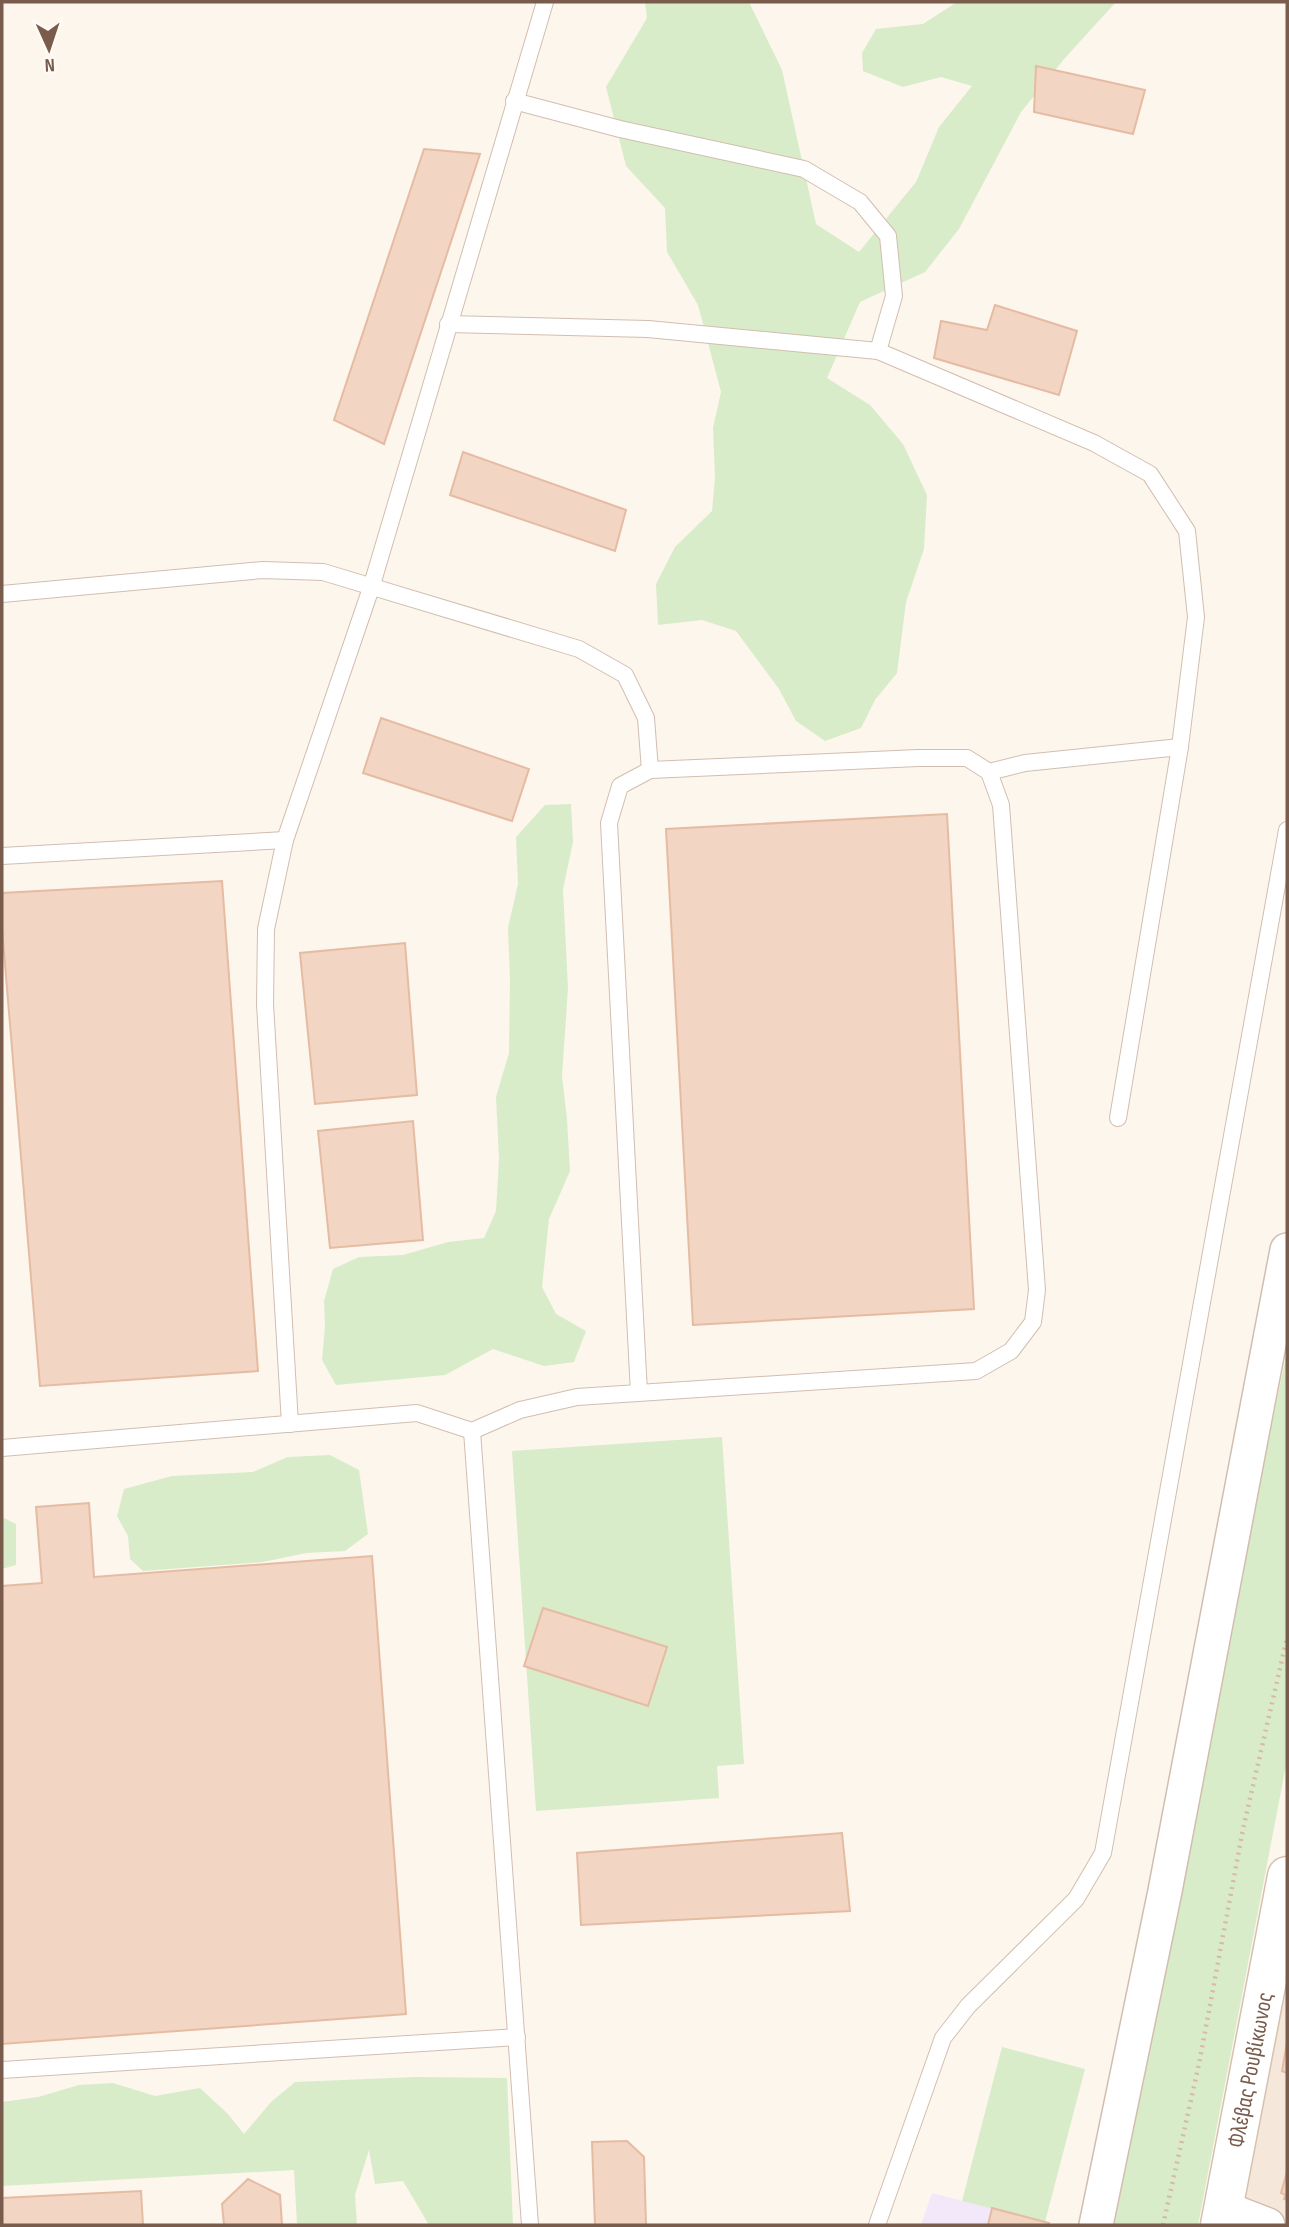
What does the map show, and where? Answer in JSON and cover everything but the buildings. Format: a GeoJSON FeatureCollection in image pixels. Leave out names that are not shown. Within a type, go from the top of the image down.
{"type":"FeatureCollection","features":[{"type":"Feature","properties":{"kind":"street"},"geometry":{"type":"LineString","coordinates":[[1096,2225],[1165,1891],[1287,1250]]}},
{"type":"Feature","properties":{"kind":"street","name":"Φλέβας Ρουβίκωνος"},"geometry":{"type":"LineString","coordinates":[[1222,2217],[1287,1876]]}},
{"type":"Feature","properties":{"kind":"street"},"geometry":{"type":"LineString","coordinates":[[1222,2217],[1268,2225]]}},
{"type":"Feature","properties":{"kind":"lane"},"geometry":{"type":"LineString","coordinates":[[290,1424],[265,1004],[266,929],[285,840],[370,588],[545,2]]}},
{"type":"Feature","properties":{"kind":"lane"},"geometry":{"type":"LineString","coordinates":[[514,101],[620,129],[804,169],[860,202],[888,236],[894,296],[878,351]]}},
{"type":"Feature","properties":{"kind":"lane"},"geometry":{"type":"LineString","coordinates":[[448,324],[648,329],[878,351],[1094,443],[1150,474],[1186,531],[1196,617],[1180,747],[1118,1118]]}},
{"type":"Feature","properties":{"kind":"lane"},"geometry":{"type":"LineString","coordinates":[[2,594],[263,570],[323,572],[579,649],[625,675],[646,718],[650,769]]}},
{"type":"Feature","properties":{"kind":"lane"},"geometry":{"type":"LineString","coordinates":[[989,772],[1025,763],[1180,747]]}},
{"type":"Feature","properties":{"kind":"lane"},"geometry":{"type":"LineString","coordinates":[[2,1448],[417,1413],[472,1431],[520,1410],[577,1397],[639,1393],[976,1371],[1011,1351],[1033,1322],[1037,1290],[1001,805],[989,772],[967,758],[650,769],[620,786],[609,823],[639,1393]]}},
{"type":"Feature","properties":{"kind":"lane"},"geometry":{"type":"LineString","coordinates":[[877,2225],[943,2038],[968,2006],[1076,1899],[1103,1853],[1287,830]]}},
{"type":"Feature","properties":{"kind":"lane"},"geometry":{"type":"LineString","coordinates":[[2,856],[285,840]]}},
{"type":"Feature","properties":{"kind":"lane"},"geometry":{"type":"LineString","coordinates":[[472,1431],[530,2225]]}},
{"type":"Feature","properties":{"kind":"lane"},"geometry":{"type":"LineString","coordinates":[[2,2070],[517,2037]]}},
{"type":"Feature","properties":{"kind":"path"},"geometry":{"type":"LineString","coordinates":[[1163,2225],[1199,2064],[1243,1829],[1287,1637]]}},
{"type":"Feature","properties":{"kind":"shaded area"},"geometry":{"type":"Polygon","coordinates":[[[1287,1946],[1287,2225],[1232,2225],[1287,1946]]]}},
{"type":"Feature","properties":{"kind":"shaded area"},"geometry":{"type":"Polygon","coordinates":[[[932,2193],[1049,2223],[1049,2225],[921,2225],[932,2193]]]}},
{"type":"Feature","properties":{"kind":"green space"},"geometry":{"type":"Polygon","coordinates":[[[645,2],[749,2],[782,70],[816,224],[859,252],[916,182],[939,127],[972,86],[941,77],[903,87],[863,71],[862,53],[876,29],[923,24],[957,2],[1116,2],[1021,112],[959,229],[925,272],[860,302],[827,378],[870,405],[903,444],[927,495],[924,549],[906,602],[897,673],[875,700],[861,728],[825,741],[796,721],[779,689],[736,631],[702,620],[658,625],[656,584],[675,547],[712,511],[715,478],[713,428],[721,392],[698,305],[667,252],[665,208],[626,166],[606,87],[647,18],[645,2]]]}},
{"type":"Feature","properties":{"kind":"green space"},"geometry":{"type":"Polygon","coordinates":[[[571,804],[573,842],[563,889],[568,988],[562,1076],[570,1171],[549,1219],[542,1287],[556,1314],[586,1331],[574,1362],[544,1366],[493,1349],[445,1375],[336,1385],[322,1360],[324,1301],[333,1269],[359,1257],[403,1255],[448,1242],[484,1238],[496,1211],[499,1159],[496,1097],[509,1053],[508,928],[518,884],[516,837],[545,805],[571,804]]]}},
{"type":"Feature","properties":{"kind":"green space"},"geometry":{"type":"Polygon","coordinates":[[[1287,1351],[1287,1760],[1198,2225],[1107,2225],[1287,1351]]]}},
{"type":"Feature","properties":{"kind":"green space"},"geometry":{"type":"Polygon","coordinates":[[[722,1437],[744,1764],[717,1766],[719,1798],[536,1811],[512,1451],[722,1437]]]}},
{"type":"Feature","properties":{"kind":"green space"},"geometry":{"type":"Polygon","coordinates":[[[330,1455],[359,1470],[368,1534],[345,1551],[306,1553],[263,1562],[143,1571],[130,1559],[128,1536],[117,1516],[124,1489],[172,1476],[253,1472],[288,1457],[330,1455]]]}},
{"type":"Feature","properties":{"kind":"green space"},"geometry":{"type":"Polygon","coordinates":[[[2,1517],[16,1524],[16,1565],[2,1569],[2,1517]]]}},
{"type":"Feature","properties":{"kind":"green space"},"geometry":{"type":"Polygon","coordinates":[[[1002,2047],[1085,2069],[1045,2222],[962,2201],[1002,2047]]]}},
{"type":"Feature","properties":{"kind":"green space"},"geometry":{"type":"Polygon","coordinates":[[[416,2077],[507,2078],[513,2225],[429,2225],[403,2181],[375,2184],[369,2150],[355,2195],[357,2225],[297,2225],[294,2170],[2,2186],[2,2102],[38,2097],[79,2085],[113,2083],[155,2096],[200,2088],[228,2114],[244,2134],[271,2102],[295,2082],[416,2077]]]}}]}
